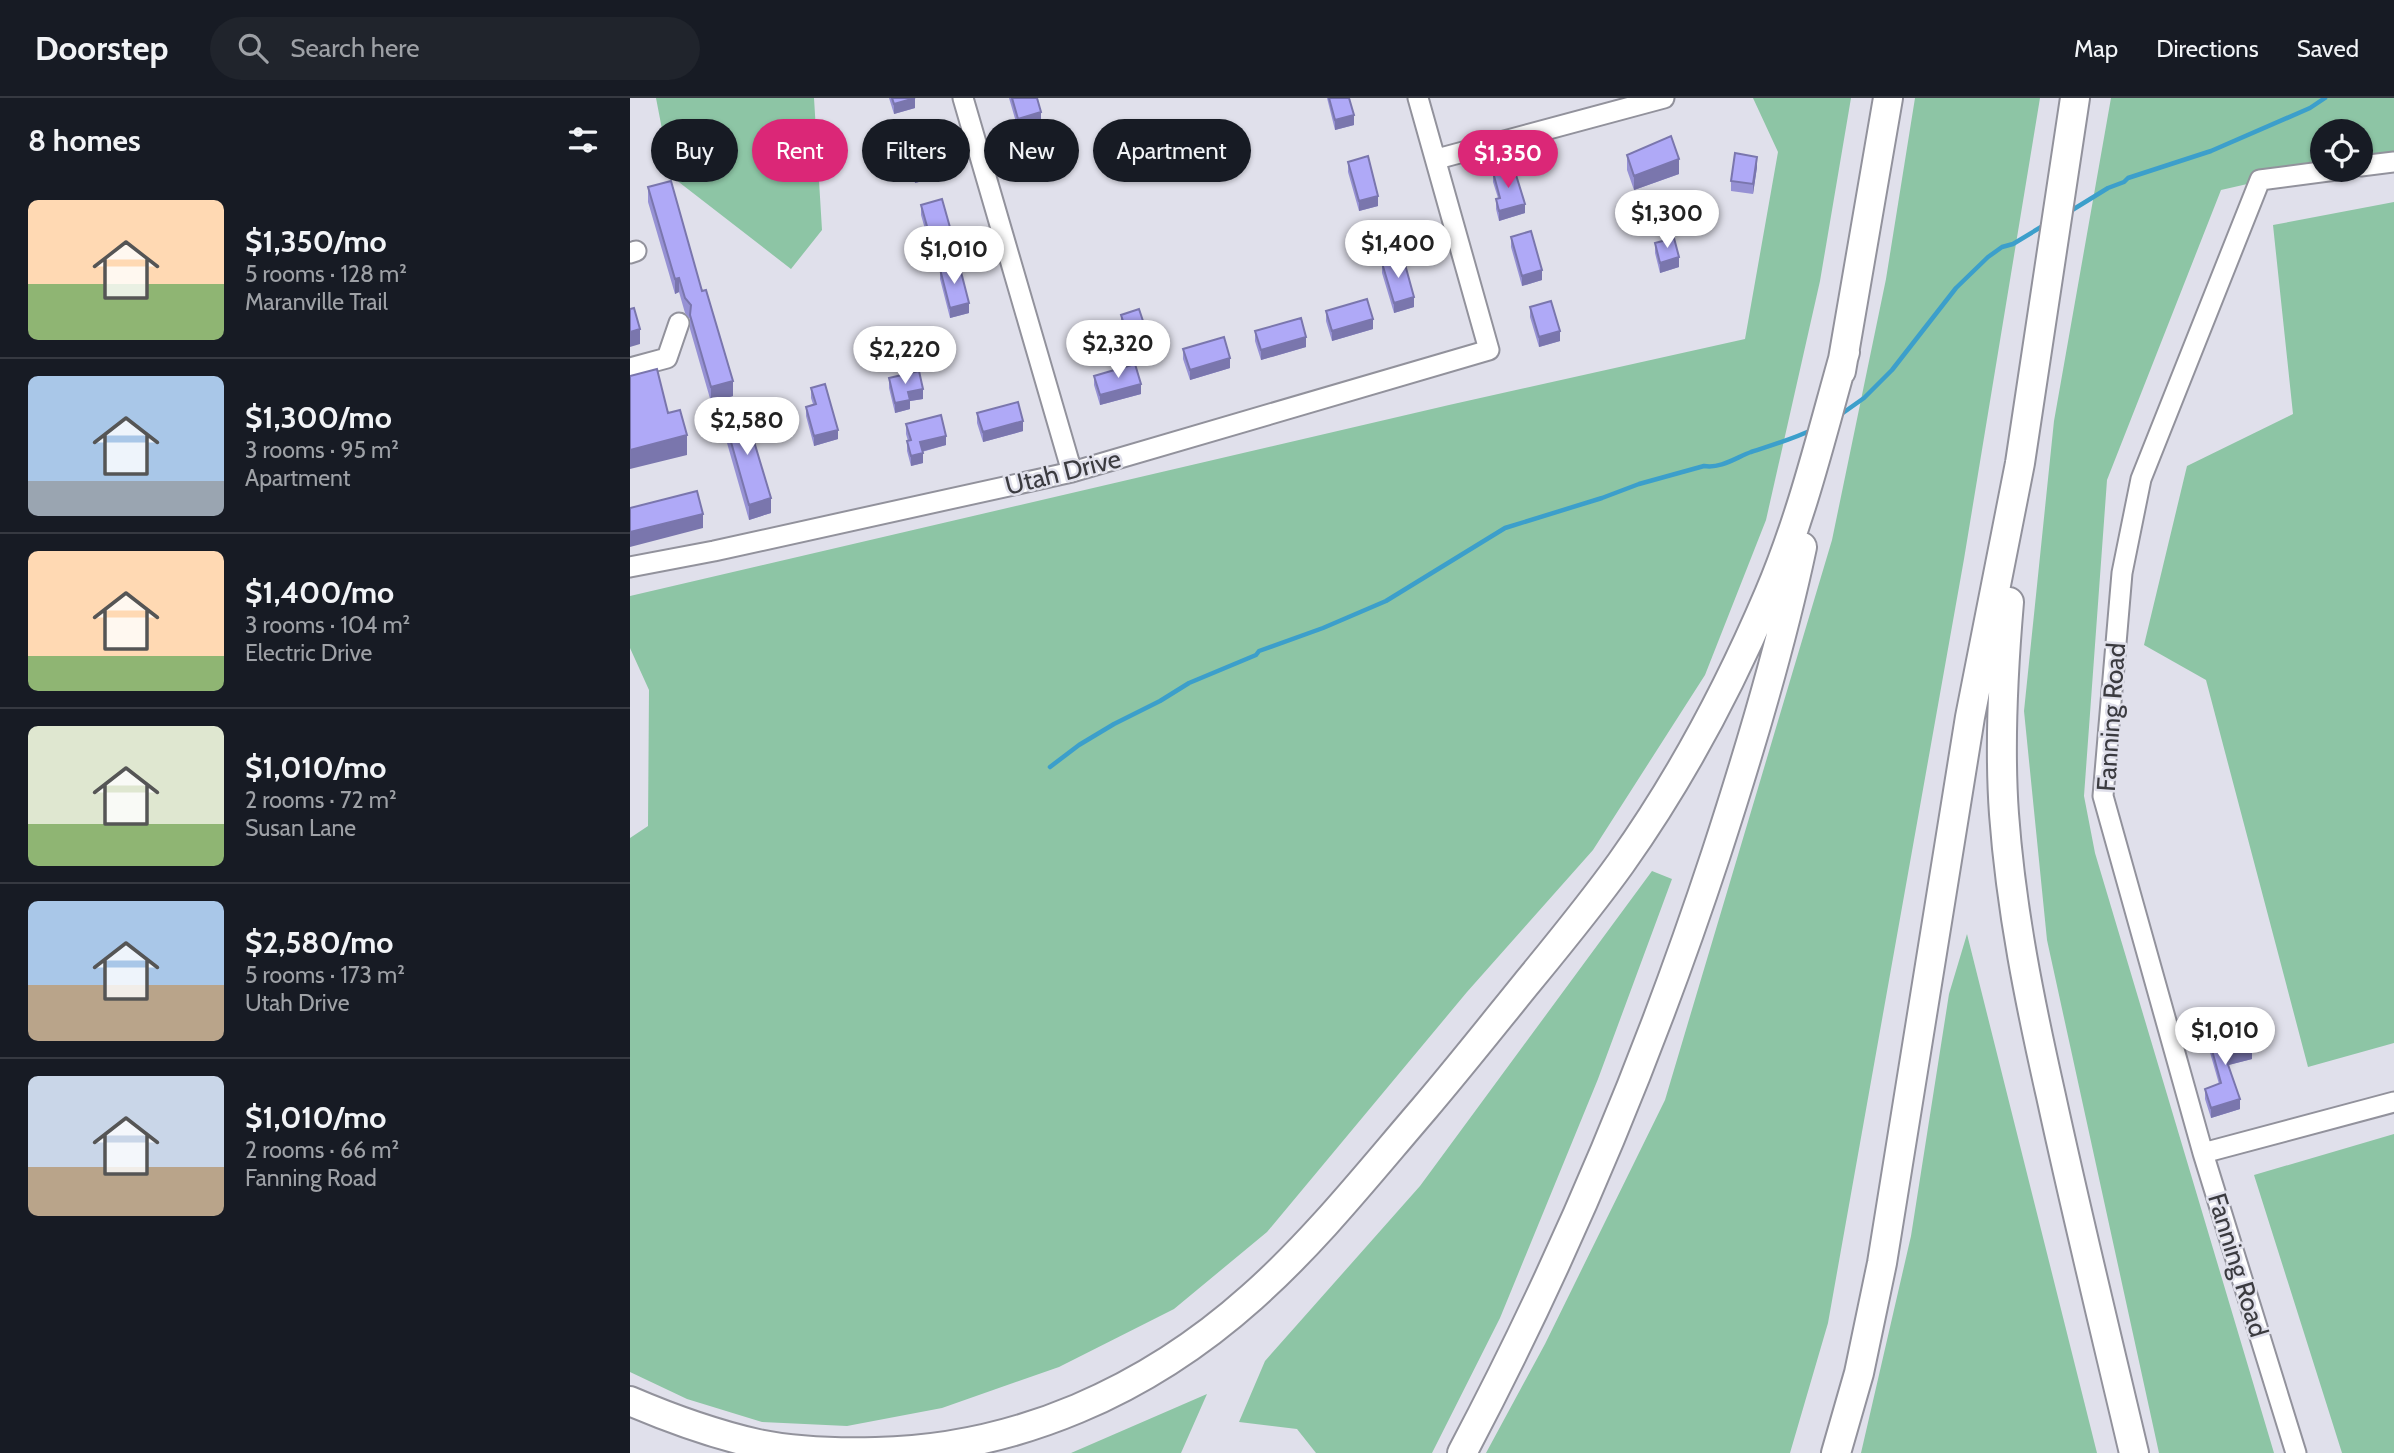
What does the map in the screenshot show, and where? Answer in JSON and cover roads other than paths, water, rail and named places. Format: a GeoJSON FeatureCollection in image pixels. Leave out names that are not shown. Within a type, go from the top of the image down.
{"type":"FeatureCollection","features":[{"type":"Feature","properties":{"kind":"highway"},"geometry":{"type":"LineString","coordinates":[[1462,1453],[1566,1240],[1632,1087],[1688,939],[1743,772],[1788,613],[1845,352],[1888,98]]}},
{"type":"Feature","properties":{"kind":"highway"},"geometry":{"type":"LineString","coordinates":[[1836,1453],[1859,1373],[1882,1263],[1970,717],[2020,463],[2075,98]]}},
{"type":"Feature","properties":{"kind":"highway"},"geometry":{"type":"LineString","coordinates":[[630,1401],[715,1433],[762,1445],[804,1451],[897,1452],[966,1443],[1015,1432],[1055,1419],[1123,1388],[1174,1358],[1252,1297],[1293,1258],[1447,1082],[1585,912],[1664,796],[1713,712],[1743,654],[1771,590],[1788,543],[1845,352]]}},
{"type":"Feature","properties":{"kind":"highway"},"geometry":{"type":"LineString","coordinates":[[2020,463],[2004,656],[2002,721],[2004,813],[2014,910],[2027,987],[2056,1120],[2134,1453]]}},
{"type":"Feature","properties":{"kind":"street"},"geometry":{"type":"LineString","coordinates":[[963,98],[1072,472]]}},
{"type":"Feature","properties":{"kind":"street"},"geometry":{"type":"LineString","coordinates":[[1418,98],[1437,159],[1664,98]]}},
{"type":"Feature","properties":{"kind":"street","name":"Utah Drive"},"geometry":{"type":"LineString","coordinates":[[630,567],[1072,472],[1489,350],[1437,159]]}},
{"type":"Feature","properties":{"kind":"street"},"geometry":{"type":"LineString","coordinates":[[2373,165],[2394,162]]}},
{"type":"Feature","properties":{"kind":"street","name":"Fanning Road"},"geometry":{"type":"LineString","coordinates":[[2296,1453],[2203,1153],[2102,796],[2122,573],[2141,479],[2260,180],[2310,173]]}},
{"type":"Feature","properties":{"kind":"street"},"geometry":{"type":"LineString","coordinates":[[630,368],[667,358],[680,323]]}},
{"type":"Feature","properties":{"kind":"street"},"geometry":{"type":"LineString","coordinates":[[2203,1153],[2394,1102]]}},
{"type":"Feature","properties":{"kind":"waterway"},"geometry":{"type":"LineString","coordinates":[[2069,212],[2128,178],[2211,151],[2310,108],[2325,98]]}},
{"type":"Feature","properties":{"kind":"waterway"},"geometry":{"type":"LineString","coordinates":[[1840,415],[1864,398],[1892,370],[1956,288],[1988,257],[2046,224]]}},
{"type":"Feature","properties":{"kind":"waterway"},"geometry":{"type":"LineString","coordinates":[[1050,767],[1079,745],[1189,683],[1256,655],[1259,651],[1386,601],[1505,528],[1639,484],[1704,466],[1723,464],[1814,429]]}}]}
